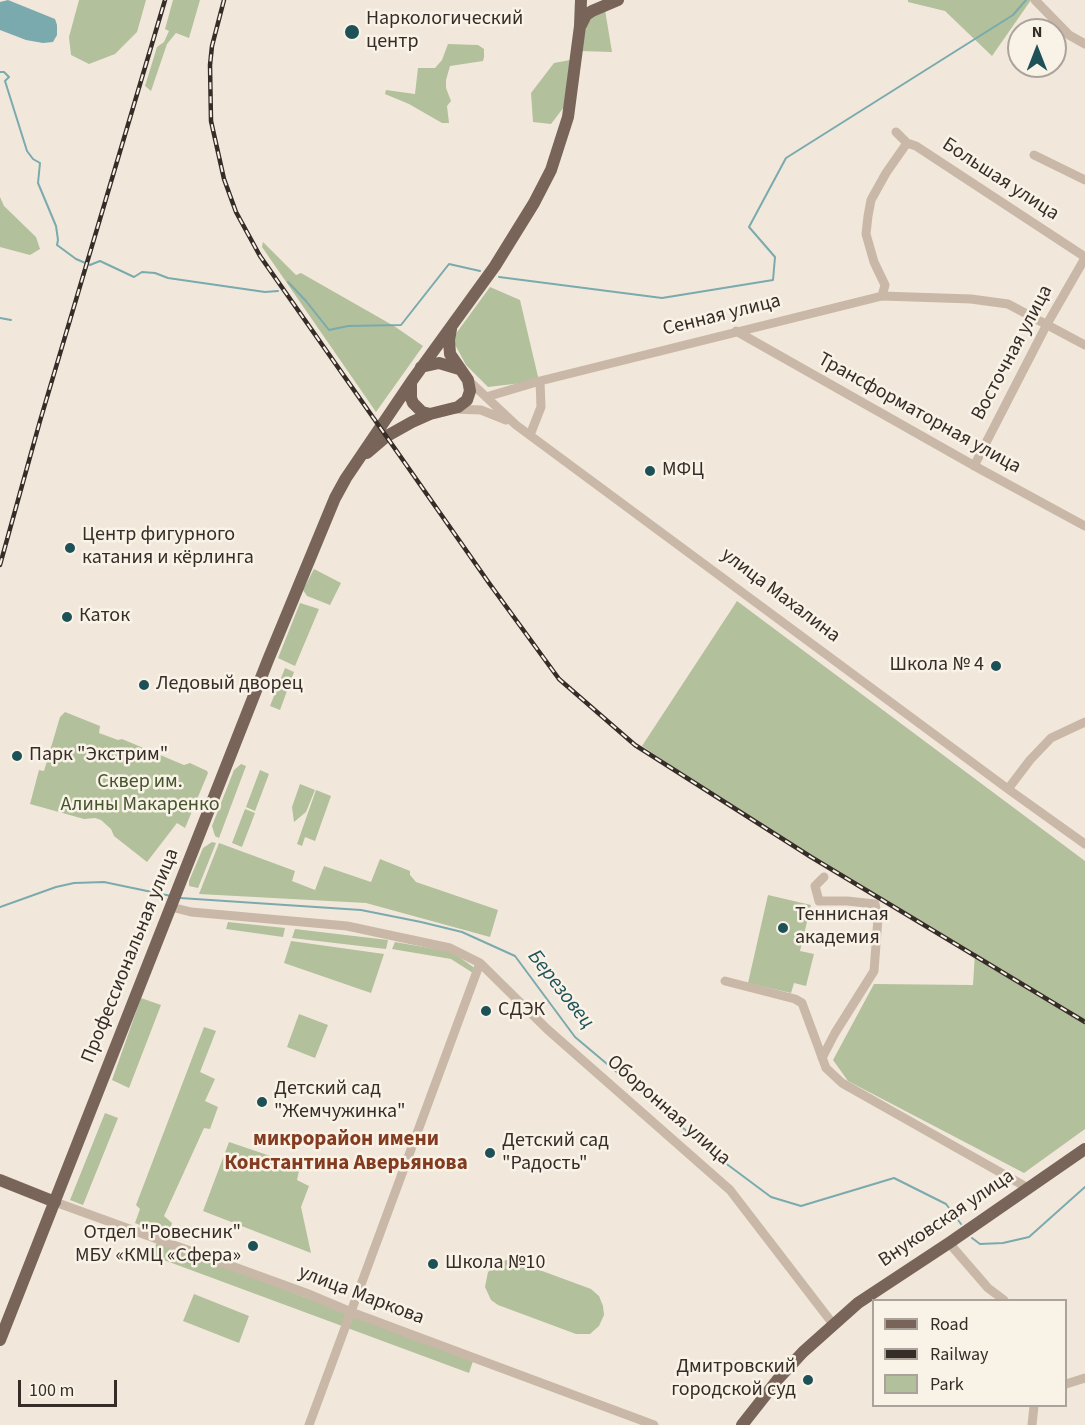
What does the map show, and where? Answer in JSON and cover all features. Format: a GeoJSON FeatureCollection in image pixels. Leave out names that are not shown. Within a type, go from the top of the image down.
{"type":"FeatureCollection","features":[{"type":"Feature","properties":{"kind":"main road"},"geometry":{"type":"LineString","coordinates":[[451,328],[507,248],[551,170],[568,117],[580,26],[591,5],[618,0]]}},
{"type":"Feature","properties":{"kind":"main road","name":"Профессиональная улица"},"geometry":{"type":"LineString","coordinates":[[0,1340],[268,660],[335,498],[421,367],[451,328]]}},
{"type":"Feature","properties":{"kind":"main road","name":"улица Махалина"},"geometry":{"type":"LineString","coordinates":[[451,328],[450,354],[468,380]]}},
{"type":"Feature","properties":{"kind":"main road"},"geometry":{"type":"LineString","coordinates":[[421,367],[439,363],[459,369]]}},
{"type":"Feature","properties":{"kind":"main road"},"geometry":{"type":"LineString","coordinates":[[359,459],[387,436],[430,414],[452,409],[467,400],[470,391],[468,380]]}},
{"type":"Feature","properties":{"kind":"main road"},"geometry":{"type":"LineString","coordinates":[[411,382],[413,403],[422,412],[430,414]]}},
{"type":"Feature","properties":{"kind":"main road","name":"Внуковская улица"},"geometry":{"type":"LineString","coordinates":[[742,1425],[779,1378],[833,1324],[858,1303],[949,1244],[1085,1149]]}},
{"type":"Feature","properties":{"kind":"main road"},"geometry":{"type":"LineString","coordinates":[[0,1180],[55,1202]]}},
{"type":"Feature","properties":{"kind":"street"},"geometry":{"type":"LineString","coordinates":[[1035,0],[1069,34],[1085,44]]}},
{"type":"Feature","properties":{"kind":"street","name":"Большая улица"},"geometry":{"type":"LineString","coordinates":[[896,132],[907,143],[916,146],[1085,257]]}},
{"type":"Feature","properties":{"kind":"street"},"geometry":{"type":"LineString","coordinates":[[882,296],[885,285],[874,262],[866,234],[868,216],[871,200],[907,143]]}},
{"type":"Feature","properties":{"kind":"street"},"geometry":{"type":"LineString","coordinates":[[1034,155],[1085,180]]}},
{"type":"Feature","properties":{"kind":"street","name":"Восточная улица"},"geometry":{"type":"LineString","coordinates":[[974,466],[1047,324],[1085,257]]}},
{"type":"Feature","properties":{"kind":"street","name":"Сенная улица"},"geometry":{"type":"LineString","coordinates":[[486,397],[736,331],[882,296],[971,299],[1008,304],[1085,345]]}},
{"type":"Feature","properties":{"kind":"street","name":"Трансформаторная улица"},"geometry":{"type":"LineString","coordinates":[[736,331],[974,466],[1085,525]]}},
{"type":"Feature","properties":{"kind":"street","name":"улица Махалина"},"geometry":{"type":"LineString","coordinates":[[468,380],[516,425],[1085,844]]}},
{"type":"Feature","properties":{"kind":"street"},"geometry":{"type":"LineString","coordinates":[[530,435],[542,407],[540,381]]}},
{"type":"Feature","properties":{"kind":"street"},"geometry":{"type":"LineString","coordinates":[[452,409],[481,410],[516,425]]}},
{"type":"Feature","properties":{"kind":"street"},"geometry":{"type":"LineString","coordinates":[[1008,789],[1030,760],[1052,738],[1085,722]]}},
{"type":"Feature","properties":{"kind":"street"},"geometry":{"type":"LineString","coordinates":[[822,1058],[874,971],[878,918],[875,904],[819,901],[814,886],[824,878]]}},
{"type":"Feature","properties":{"kind":"street","name":"Оборонная улица"},"geometry":{"type":"LineString","coordinates":[[174,900],[191,912],[347,926],[450,948],[480,963],[547,1029],[730,1190],[833,1324]]}},
{"type":"Feature","properties":{"kind":"street"},"geometry":{"type":"LineString","coordinates":[[309,1425],[480,963]]}},
{"type":"Feature","properties":{"kind":"street"},"geometry":{"type":"LineString","coordinates":[[725,981],[795,999],[802,1003],[826,1068],[842,1083],[1028,1188]]}},
{"type":"Feature","properties":{"kind":"street","name":"улица Маркова"},"geometry":{"type":"LineString","coordinates":[[55,1202],[306,1293],[351,1312],[654,1425]]}},
{"type":"Feature","properties":{"kind":"street"},"geometry":{"type":"LineString","coordinates":[[949,1244],[988,1288],[1003,1299]]}},
{"type":"Feature","properties":{"kind":"street"},"geometry":{"type":"LineString","coordinates":[[1067,1383],[1085,1378]]}},
{"type":"Feature","properties":{"kind":"street"},"geometry":{"type":"LineString","coordinates":[[1032,1425],[1034,1407]]}},
{"type":"Feature","properties":{"kind":"green space"},"geometry":{"type":"Polygon","coordinates":[[[79,0],[146,0],[137,32],[115,54],[89,64],[71,55],[69,37],[79,0]]]}},
{"type":"Feature","properties":{"kind":"green space"},"geometry":{"type":"Polygon","coordinates":[[[173,0],[200,0],[189,38],[176,33],[167,44],[151,91],[145,86],[157,47],[164,42],[169,31],[165,29],[173,0]]]}},
{"type":"Feature","properties":{"kind":"green space"},"geometry":{"type":"Polygon","coordinates":[[[908,0],[1031,0],[1018,18],[1007,18],[1007,34],[992,56],[945,11],[908,2],[908,0]]]}},
{"type":"Feature","properties":{"kind":"green space"},"geometry":{"type":"Polygon","coordinates":[[[605,10],[612,52],[580,51],[586,20],[605,10]]]}},
{"type":"Feature","properties":{"kind":"green space"},"geometry":{"type":"Polygon","coordinates":[[[448,44],[478,45],[484,49],[483,61],[450,66],[446,80],[446,88],[451,101],[447,106],[449,123],[442,123],[409,104],[385,94],[386,90],[415,94],[418,68],[435,68],[442,60],[448,44]]]}},
{"type":"Feature","properties":{"kind":"green space"},"geometry":{"type":"Polygon","coordinates":[[[570,60],[564,107],[551,124],[533,122],[531,93],[554,63],[570,60]]]}},
{"type":"Feature","properties":{"kind":"green space"},"geometry":{"type":"Polygon","coordinates":[[[0,197],[4,206],[36,237],[40,249],[30,255],[0,247],[0,197]]]}},
{"type":"Feature","properties":{"kind":"green space"},"geometry":{"type":"Polygon","coordinates":[[[263,242],[296,275],[301,273],[394,326],[423,346],[376,412],[262,247],[263,242]]]}},
{"type":"Feature","properties":{"kind":"green space"},"geometry":{"type":"Polygon","coordinates":[[[490,287],[520,300],[539,381],[488,387],[466,365],[452,339],[490,287]]]}},
{"type":"Feature","properties":{"kind":"green space"},"geometry":{"type":"Polygon","coordinates":[[[314,569],[341,583],[330,605],[307,596],[303,590],[314,569]]]}},
{"type":"Feature","properties":{"kind":"green space"},"geometry":{"type":"Polygon","coordinates":[[[737,601],[1085,861],[1085,1129],[1024,1173],[848,1081],[833,1060],[874,984],[973,985],[975,953],[776,836],[642,746],[737,601]]]}},
{"type":"Feature","properties":{"kind":"green space"},"geometry":{"type":"Polygon","coordinates":[[[300,603],[319,609],[295,666],[278,658],[300,603]]]}},
{"type":"Feature","properties":{"kind":"green space"},"geometry":{"type":"Polygon","coordinates":[[[285,668],[294,672],[280,710],[270,706],[285,668]]]}},
{"type":"Feature","properties":{"kind":"green space","name":"Сквер им. Алины Макаренко"},"geometry":{"type":"Polygon","coordinates":[[[65,712],[100,726],[99,733],[118,740],[122,739],[184,765],[190,763],[207,771],[185,828],[177,823],[147,862],[114,836],[111,829],[101,820],[84,819],[30,804],[39,770],[44,771],[60,717],[65,712]]]}},
{"type":"Feature","properties":{"kind":"green space"},"geometry":{"type":"Polygon","coordinates":[[[241,764],[246,766],[219,838],[215,836],[212,826],[234,770],[241,764]]]}},
{"type":"Feature","properties":{"kind":"green space"},"geometry":{"type":"Polygon","coordinates":[[[260,770],[269,774],[255,811],[246,807],[260,770]]]}},
{"type":"Feature","properties":{"kind":"green space"},"geometry":{"type":"Polygon","coordinates":[[[300,784],[315,790],[306,812],[294,822],[292,807],[300,784]]]}},
{"type":"Feature","properties":{"kind":"green space"},"geometry":{"type":"Polygon","coordinates":[[[316,790],[331,796],[315,841],[305,837],[302,846],[297,844],[316,790]]]}},
{"type":"Feature","properties":{"kind":"green space"},"geometry":{"type":"Polygon","coordinates":[[[245,809],[255,813],[242,847],[232,843],[245,809]]]}},
{"type":"Feature","properties":{"kind":"green space"},"geometry":{"type":"Polygon","coordinates":[[[212,842],[216,843],[198,888],[189,886],[203,848],[212,842]]]}},
{"type":"Feature","properties":{"kind":"green space"},"geometry":{"type":"Polygon","coordinates":[[[219,843],[295,871],[292,881],[315,890],[324,866],[371,882],[380,859],[410,871],[410,875],[416,882],[498,910],[490,937],[366,903],[199,894],[219,843]]]}},
{"type":"Feature","properties":{"kind":"green space","name":"Теннисная академия"},"geometry":{"type":"Polygon","coordinates":[[[768,895],[811,905],[800,951],[814,954],[806,986],[794,983],[791,993],[748,983],[768,895]]]}},
{"type":"Feature","properties":{"kind":"green space"},"geometry":{"type":"Polygon","coordinates":[[[228,922],[285,928],[283,937],[226,929],[228,922]]]}},
{"type":"Feature","properties":{"kind":"green space"},"geometry":{"type":"Polygon","coordinates":[[[295,929],[388,940],[386,949],[292,938],[295,929]]]}},
{"type":"Feature","properties":{"kind":"green space"},"geometry":{"type":"Polygon","coordinates":[[[291,941],[384,954],[371,993],[284,963],[291,941]]]}},
{"type":"Feature","properties":{"kind":"green space"},"geometry":{"type":"Polygon","coordinates":[[[395,942],[452,952],[476,969],[473,973],[451,959],[392,949],[395,942]]]}},
{"type":"Feature","properties":{"kind":"green space"},"geometry":{"type":"Polygon","coordinates":[[[141,998],[161,1005],[129,1088],[112,1080],[141,998]]]}},
{"type":"Feature","properties":{"kind":"green space"},"geometry":{"type":"Polygon","coordinates":[[[299,1014],[328,1025],[315,1058],[287,1047],[299,1014]]]}},
{"type":"Feature","properties":{"kind":"green space"},"geometry":{"type":"Polygon","coordinates":[[[204,1027],[216,1031],[200,1072],[215,1079],[205,1101],[218,1107],[210,1129],[204,1128],[164,1216],[172,1223],[169,1237],[135,1223],[140,1209],[136,1205],[204,1027]]]}},
{"type":"Feature","properties":{"kind":"green space"},"geometry":{"type":"Polygon","coordinates":[[[105,1113],[118,1118],[83,1205],[70,1200],[105,1113]]]}},
{"type":"Feature","properties":{"kind":"green space"},"geometry":{"type":"Polygon","coordinates":[[[229,1142],[300,1166],[297,1180],[309,1186],[301,1207],[311,1253],[203,1211],[229,1142]]]}},
{"type":"Feature","properties":{"kind":"green space"},"geometry":{"type":"Polygon","coordinates":[[[157,1241],[473,1361],[469,1373],[153,1256],[157,1241]]]}},
{"type":"Feature","properties":{"kind":"green space"},"geometry":{"type":"Polygon","coordinates":[[[506,1260],[515,1261],[591,1289],[599,1296],[603,1306],[604,1315],[599,1326],[590,1334],[576,1334],[498,1305],[491,1300],[485,1287],[488,1272],[506,1260]]]}},
{"type":"Feature","properties":{"kind":"green space"},"geometry":{"type":"Polygon","coordinates":[[[194,1294],[249,1316],[239,1343],[183,1321],[194,1294]]]}},
{"type":"Feature","properties":{"kind":"water"},"geometry":{"type":"Polygon","coordinates":[[[8,0],[55,19],[57,35],[53,42],[26,40],[0,30],[0,2],[8,0]]]}},
{"type":"Feature","properties":{"kind":"waterway"},"geometry":{"type":"LineString","coordinates":[[499,277],[662,298],[773,280],[775,257],[749,227],[786,158],[1013,15],[1026,0]]}},
{"type":"Feature","properties":{"kind":"waterway"},"geometry":{"type":"LineString","coordinates":[[0,72],[4,72],[9,77],[5,81],[27,151],[33,159],[40,163],[38,183],[56,226],[57,245],[76,259],[90,265],[100,261],[134,277],[142,272],[155,273],[168,278],[265,292],[278,291]]}},
{"type":"Feature","properties":{"kind":"waterway"},"geometry":{"type":"LineString","coordinates":[[288,282],[329,330],[348,326],[401,325],[449,264],[480,271]]}},
{"type":"Feature","properties":{"kind":"waterway"},"geometry":{"type":"LineString","coordinates":[[0,318],[11,320]]}},
{"type":"Feature","properties":{"kind":"waterway","name":"Березовец"},"geometry":{"type":"LineString","coordinates":[[0,907],[74,883],[104,882],[171,896]]}},
{"type":"Feature","properties":{"kind":"waterway","name":"Березовец"},"geometry":{"type":"LineString","coordinates":[[180,898],[361,910],[462,932],[515,956],[575,1037],[720,1159],[771,1197],[801,1206],[894,1178],[946,1204],[961,1224]]}},
{"type":"Feature","properties":{"kind":"waterway","name":"Березовец"},"geometry":{"type":"LineString","coordinates":[[972,1238],[980,1244],[1003,1243],[1029,1237],[1085,1187]]}},
{"type":"Feature","properties":{"kind":"railway"},"geometry":{"type":"LineString","coordinates":[[0,565],[40,421],[165,0]]}},
{"type":"Feature","properties":{"kind":"railway"},"geometry":{"type":"LineString","coordinates":[[224,0],[212,46],[211,121],[224,179],[236,212],[260,256],[559,679],[635,745],[811,857],[1085,1022]]}},
{"type":"Feature","properties":{"kind":"place","name":"Наркологический центр"},"geometry":{"type":"Point","coordinates":[352,32]}},
{"type":"Feature","properties":{"kind":"place","name":"МФЦ"},"geometry":{"type":"Point","coordinates":[650,471]}},
{"type":"Feature","properties":{"kind":"place","name":"Центр фигурного катания и кёрлинга"},"geometry":{"type":"Point","coordinates":[70,548]}},
{"type":"Feature","properties":{"kind":"place","name":"Каток"},"geometry":{"type":"Point","coordinates":[67,617]}},
{"type":"Feature","properties":{"kind":"place","name":"Школа № 4"},"geometry":{"type":"Point","coordinates":[996,666]}},
{"type":"Feature","properties":{"kind":"place","name":"Ледовый дворец"},"geometry":{"type":"Point","coordinates":[144,685]}},
{"type":"Feature","properties":{"kind":"place","name":"Парк \"Экстрим\""},"geometry":{"type":"Point","coordinates":[17,756]}},
{"type":"Feature","properties":{"kind":"place","name":"Теннисная академия"},"geometry":{"type":"Point","coordinates":[783,928]}},
{"type":"Feature","properties":{"kind":"place","name":"СДЭК"},"geometry":{"type":"Point","coordinates":[486,1011]}},
{"type":"Feature","properties":{"kind":"place","name":"Детский сад \"Жемчужинка\""},"geometry":{"type":"Point","coordinates":[262,1102]}},
{"type":"Feature","properties":{"kind":"place","name":"Детский сад \"Радость\""},"geometry":{"type":"Point","coordinates":[490,1153]}},
{"type":"Feature","properties":{"kind":"place","name":"Отдел \"Ровесник\" МБУ «КМЦ «Сфера»"},"geometry":{"type":"Point","coordinates":[253,1246]}},
{"type":"Feature","properties":{"kind":"place","name":"Школа №10"},"geometry":{"type":"Point","coordinates":[433,1264]}},
{"type":"Feature","properties":{"kind":"place","name":"Дмитровский городской суд"},"geometry":{"type":"Point","coordinates":[808,1380]}},
{"type":"Feature","properties":{"kind":"district","name":"микрорайон имени Константина Аверьянова"},"geometry":{"type":"Point","coordinates":[346,1152]}}]}
